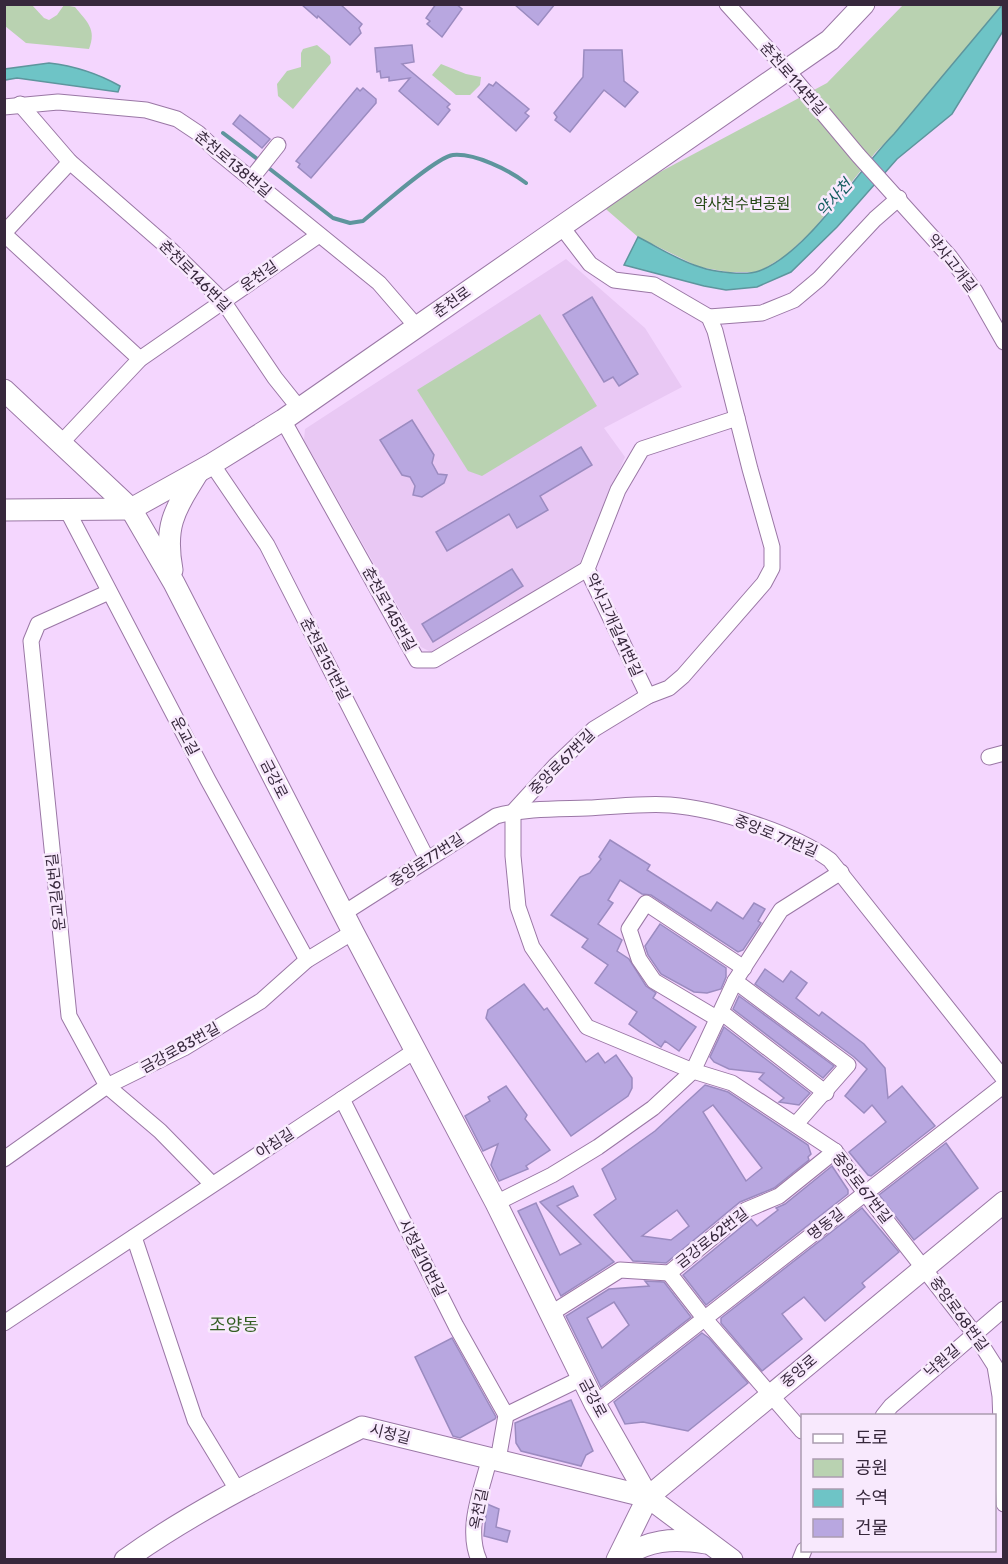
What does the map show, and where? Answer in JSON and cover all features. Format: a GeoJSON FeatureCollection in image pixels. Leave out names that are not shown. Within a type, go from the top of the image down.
{"type":"FeatureCollection","features":[{"type":"Feature","properties":{"kind":"street","name":"춘천로114번길"},"geometry":{"type":"LineString","coordinates":[[727,4],[895,195]]}},
{"type":"Feature","properties":{"kind":"street","name":"춘천로"},"geometry":{"type":"LineString","coordinates":[[4,510],[131,509],[205,468],[291,414],[830,40],[864,4]]}},
{"type":"Feature","properties":{"kind":"street","name":"춘천로138번길"},"geometry":{"type":"LineString","coordinates":[[4,107],[58,102],[146,110],[177,119],[198,133],[379,283],[417,327]]}},
{"type":"Feature","properties":{"kind":"street","name":"춘천로146번길"},"geometry":{"type":"LineString","coordinates":[[21,104],[70,162],[172,251],[224,301],[275,378],[291,414]]}},
{"type":"Feature","properties":{"kind":"street"},"geometry":{"type":"LineString","coordinates":[[251,179],[278,145]]}},
{"type":"Feature","properties":{"kind":"street"},"geometry":{"type":"LineString","coordinates":[[70,162],[4,234],[140,359]]}},
{"type":"Feature","properties":{"kind":"street"},"geometry":{"type":"LineString","coordinates":[[561,226],[590,264],[614,280],[654,285],[709,317],[762,313],[794,300],[819,279],[895,195]]}},
{"type":"Feature","properties":{"kind":"street","name":"약사고개길"},"geometry":{"type":"LineString","coordinates":[[895,195],[950,257],[975,291],[1003,340]]}},
{"type":"Feature","properties":{"kind":"street","name":"운천길"},"geometry":{"type":"LineString","coordinates":[[61,443],[140,359],[319,235]]}},
{"type":"Feature","properties":{"kind":"street","name":"중앙로67번길"},"geometry":{"type":"LineString","coordinates":[[709,317],[715,331],[772,547],[772,568],[764,583],[683,676],[669,688],[648,696],[594,729],[555,766],[513,812],[513,856],[518,907],[531,947],[587,1027],[693,1071],[732,1083],[835,1151],[924,1267]]}},
{"type":"Feature","properties":{"kind":"street","name":"금강로"},"geometry":{"type":"LineString","coordinates":[[4,390],[131,509],[174,583],[348,923],[496,1203],[595,1404],[648,1497],[732,1560]]}},
{"type":"Feature","properties":{"kind":"street","name":"춘천로145번길"},"geometry":{"type":"LineString","coordinates":[[291,414],[417,660],[434,660],[587,569]]}},
{"type":"Feature","properties":{"kind":"street","name":"약사고개길41번길"},"geometry":{"type":"LineString","coordinates":[[648,696],[587,569],[618,490],[642,449],[737,418]]}},
{"type":"Feature","properties":{"kind":"street"},"geometry":{"type":"LineString","coordinates":[[174,583],[168,549],[169,532],[178,506],[205,468]]}},
{"type":"Feature","properties":{"kind":"street","name":"춘천로151번길"},"geometry":{"type":"LineString","coordinates":[[205,468],[267,545],[428,859]]}},
{"type":"Feature","properties":{"kind":"street","name":"운교길"},"geometry":{"type":"LineString","coordinates":[[67,510],[208,780],[307,960]]}},
{"type":"Feature","properties":{"kind":"street","name":"운교길6번길"},"geometry":{"type":"LineString","coordinates":[[109,592],[38,624],[31,641],[69,1016],[107,1086],[160,1131],[212,1184]]}},
{"type":"Feature","properties":{"kind":"street","name":"중앙로 77번길"},"geometry":{"type":"LineString","coordinates":[[513,812],[524,809],[669,805],[708,811],[758,826],[819,852],[841,872],[1004,1079]]}},
{"type":"Feature","properties":{"kind":"street","name":"중앙로77번길"},"geometry":{"type":"LineString","coordinates":[[348,923],[428,859],[496,816],[513,812]]}},
{"type":"Feature","properties":{"kind":"street"},"geometry":{"type":"LineString","coordinates":[[496,1203],[552,1175],[598,1147],[653,1108],[693,1071],[739,974],[781,910],[841,872]]}},
{"type":"Feature","properties":{"kind":"street"},"geometry":{"type":"LineString","coordinates":[[796,1124],[826,1093],[848,1065],[739,974],[646,903],[629,929],[639,959],[654,981],[720,1015],[826,1093]]}},
{"type":"Feature","properties":{"kind":"street","name":"금강로83번길"},"geometry":{"type":"LineString","coordinates":[[4,1159],[107,1086],[184,1048],[261,1001],[348,923]]}},
{"type":"Feature","properties":{"kind":"street","name":"아침길"},"geometry":{"type":"LineString","coordinates":[[4,1323],[416,1050]]}},
{"type":"Feature","properties":{"kind":"street","name":"명동길"},"geometry":{"type":"LineString","coordinates":[[595,1404],[1004,1085]]}},
{"type":"Feature","properties":{"kind":"street","name":"시청길10번길"},"geometry":{"type":"LineString","coordinates":[[342,1099],[456,1326],[506,1415]]}},
{"type":"Feature","properties":{"kind":"street","name":"금강로62번길"},"geometry":{"type":"LineString","coordinates":[[550,1314],[620,1270],[669,1273],[746,1210],[779,1196],[835,1151]]}},
{"type":"Feature","properties":{"kind":"street","name":"중앙로"},"geometry":{"type":"LineString","coordinates":[[618,1560],[648,1497],[1004,1202]]}},
{"type":"Feature","properties":{"kind":"street"},"geometry":{"type":"LineString","coordinates":[[134,1237],[195,1420],[238,1491]]}},
{"type":"Feature","properties":{"kind":"street","name":"중앙로68번길"},"geometry":{"type":"LineString","coordinates":[[924,1267],[974,1333],[995,1366],[1002,1395],[1003,1503]]}},
{"type":"Feature","properties":{"kind":"street"},"geometry":{"type":"LineString","coordinates":[[669,1273],[704,1318],[801,1430]]}},
{"type":"Feature","properties":{"kind":"street","name":"낙원길"},"geometry":{"type":"LineString","coordinates":[[885,1414],[1004,1309]]}},
{"type":"Feature","properties":{"kind":"street"},"geometry":{"type":"LineString","coordinates":[[494,1459],[506,1415],[582,1378]]}},
{"type":"Feature","properties":{"kind":"street","name":"시청길"},"geometry":{"type":"LineString","coordinates":[[125,1560],[153,1540],[238,1491],[362,1427],[648,1497]]}},
{"type":"Feature","properties":{"kind":"street","name":"옥천길"},"geometry":{"type":"LineString","coordinates":[[479,1560],[474,1550],[473,1528],[494,1459]]}},
{"type":"Feature","properties":{"kind":"street"},"geometry":{"type":"LineString","coordinates":[[618,1560],[630,1551],[669,1539],[710,1544]]}},
{"type":"Feature","properties":{"kind":"shaded area"},"geometry":{"type":"Polygon","coordinates":[[[566,259],[645,328],[682,387],[604,428],[625,457],[578,567],[433,653],[421,647],[304,440],[305,429],[566,259]]]}},
{"type":"Feature","properties":{"kind":"green space"},"geometry":{"type":"Polygon","coordinates":[[[4,5],[32,5],[44,18],[49,20],[57,15],[64,5],[75,7],[90,26],[92,36],[89,49],[26,43],[5,26],[4,5]]]}},
{"type":"Feature","properties":{"kind":"green space","name":"약사천수변공원"},"geometry":{"type":"Polygon","coordinates":[[[903,5],[1002,5],[894,134],[875,153],[812,231],[785,256],[758,272],[728,272],[699,267],[638,237],[600,204],[827,83],[903,5]]]}},
{"type":"Feature","properties":{"kind":"green space"},"geometry":{"type":"Polygon","coordinates":[[[317,45],[330,56],[331,63],[293,109],[278,96],[277,84],[287,71],[301,67],[303,49],[317,45]]]}},
{"type":"Feature","properties":{"kind":"green space"},"geometry":{"type":"Polygon","coordinates":[[[441,64],[481,77],[480,85],[470,95],[456,95],[432,75],[441,64]]]}},
{"type":"Feature","properties":{"kind":"green space"},"geometry":{"type":"Polygon","coordinates":[[[540,314],[597,406],[482,476],[468,471],[417,390],[540,314]]]}},
{"type":"Feature","properties":{"kind":"water"},"geometry":{"type":"Polygon","coordinates":[[[1002,5],[1003,31],[952,114],[897,159],[837,227],[791,272],[757,287],[726,290],[624,265],[638,237],[684,261],[713,270],[753,272],[777,262],[813,230],[831,210],[1002,5]]]}},
{"type":"Feature","properties":{"kind":"water"},"geometry":{"type":"Polygon","coordinates":[[[49,63],[77,68],[103,77],[120,86],[118,92],[17,78],[5,80],[5,69],[49,63]]]}},
{"type":"Feature","properties":{"kind":"building"},"geometry":{"type":"Polygon","coordinates":[[[301,4],[340,4],[362,24],[359,28],[361,33],[350,45],[301,4]]]}},
{"type":"Feature","properties":{"kind":"building"},"geometry":{"type":"Polygon","coordinates":[[[436,4],[456,4],[462,9],[442,37],[427,24],[430,21],[426,18],[436,4]]]}},
{"type":"Feature","properties":{"kind":"building"},"geometry":{"type":"Polygon","coordinates":[[[514,4],[555,4],[538,25],[514,4]]]}},
{"type":"Feature","properties":{"kind":"building"},"geometry":{"type":"Polygon","coordinates":[[[412,45],[414,62],[402,64],[450,104],[447,107],[450,110],[438,125],[399,91],[410,78],[389,81],[389,77],[381,78],[380,71],[377,72],[375,48],[412,45]]]}},
{"type":"Feature","properties":{"kind":"building"},"geometry":{"type":"Polygon","coordinates":[[[584,50],[622,50],[624,81],[638,92],[625,107],[604,90],[570,132],[555,120],[557,117],[554,113],[583,77],[584,50]]]}},
{"type":"Feature","properties":{"kind":"building"},"geometry":{"type":"Polygon","coordinates":[[[496,82],[529,109],[525,113],[529,116],[516,131],[478,97],[489,84],[493,86],[496,82]]]}},
{"type":"Feature","properties":{"kind":"building"},"geometry":{"type":"Polygon","coordinates":[[[357,88],[360,91],[363,88],[376,99],[376,103],[311,178],[298,167],[300,164],[296,161],[357,88]]]}},
{"type":"Feature","properties":{"kind":"building"},"geometry":{"type":"Polygon","coordinates":[[[240,115],[270,139],[262,148],[233,124],[240,115]]]}},
{"type":"Feature","properties":{"kind":"building"},"geometry":{"type":"Polygon","coordinates":[[[592,297],[638,374],[619,386],[613,377],[604,382],[563,315],[592,297]]]}},
{"type":"Feature","properties":{"kind":"building"},"geometry":{"type":"Polygon","coordinates":[[[412,420],[434,455],[432,463],[438,474],[447,475],[444,483],[422,497],[413,495],[415,486],[410,477],[402,475],[380,440],[412,420]]]}},
{"type":"Feature","properties":{"kind":"building"},"geometry":{"type":"Polygon","coordinates":[[[581,447],[592,465],[540,496],[548,510],[517,528],[509,514],[447,551],[436,532],[581,447]]]}},
{"type":"Feature","properties":{"kind":"building"},"geometry":{"type":"Polygon","coordinates":[[[512,569],[523,586],[433,642],[422,624],[512,569]]]}},
{"type":"Feature","properties":{"kind":"building"},"geometry":{"type":"Polygon","coordinates":[[[610,840],[650,865],[647,870],[711,911],[717,902],[743,919],[754,903],[765,909],[758,921],[761,923],[743,950],[738,952],[651,895],[642,894],[620,880],[608,900],[613,903],[598,924],[622,940],[617,951],[629,959],[646,986],[656,993],[653,998],[696,1027],[679,1051],[665,1041],[661,1047],[629,1024],[637,1012],[595,983],[608,965],[582,947],[588,939],[551,915],[580,877],[590,873],[601,859],[599,857],[610,840]]]}},
{"type":"Feature","properties":{"kind":"building"},"geometry":{"type":"Polygon","coordinates":[[[660,924],[726,968],[726,977],[721,989],[707,993],[694,992],[661,974],[648,955],[645,946],[660,924]]]}},
{"type":"Feature","properties":{"kind":"building"},"geometry":{"type":"Polygon","coordinates":[[[765,969],[783,982],[791,971],[807,983],[796,998],[819,1016],[822,1012],[864,1044],[885,1068],[888,1098],[902,1086],[935,1126],[871,1176],[849,1152],[886,1122],[872,1105],[864,1113],[845,1096],[867,1069],[755,984],[765,969]]]}},
{"type":"Feature","properties":{"kind":"building"},"geometry":{"type":"Polygon","coordinates":[[[524,984],[544,1010],[547,1008],[586,1062],[598,1053],[605,1063],[616,1055],[632,1078],[632,1088],[628,1096],[571,1136],[486,1018],[488,1010],[524,984]]]}},
{"type":"Feature","properties":{"kind":"building"},"geometry":{"type":"Polygon","coordinates":[[[739,996],[834,1066],[823,1078],[733,1009],[739,996]]]}},
{"type":"Feature","properties":{"kind":"building"},"geometry":{"type":"Polygon","coordinates":[[[724,1027],[810,1093],[799,1105],[779,1102],[784,1098],[759,1079],[764,1073],[729,1069],[714,1062],[710,1057],[724,1027]]]}},
{"type":"Feature","properties":{"kind":"building"},"geometry":{"type":"Polygon","coordinates":[[[705,1085],[728,1092],[808,1145],[811,1154],[808,1157],[809,1160],[774,1188],[740,1202],[666,1263],[633,1261],[594,1215],[616,1199],[602,1169],[655,1131],[705,1085]],[[713,1105],[703,1112],[746,1181],[762,1168],[713,1105]],[[677,1210],[642,1236],[671,1240],[689,1226],[677,1210]]]}},
{"type":"Feature","properties":{"kind":"building"},"geometry":{"type":"Polygon","coordinates":[[[506,1086],[527,1115],[525,1119],[550,1150],[526,1166],[528,1169],[499,1181],[491,1165],[498,1144],[483,1151],[465,1116],[490,1101],[488,1097],[506,1086]]]}},
{"type":"Feature","properties":{"kind":"building"},"geometry":{"type":"Polygon","coordinates":[[[946,1143],[978,1188],[914,1240],[879,1195],[946,1143]]]}},
{"type":"Feature","properties":{"kind":"building"},"geometry":{"type":"Polygon","coordinates":[[[832,1166],[848,1190],[848,1194],[706,1305],[683,1275],[751,1219],[757,1226],[778,1210],[776,1208],[785,1204],[832,1166]]]}},
{"type":"Feature","properties":{"kind":"building"},"geometry":{"type":"Polygon","coordinates":[[[573,1186],[578,1196],[557,1206],[614,1262],[561,1296],[518,1211],[536,1203],[560,1255],[581,1244],[540,1202],[573,1186]]]}},
{"type":"Feature","properties":{"kind":"building"},"geometry":{"type":"Polygon","coordinates":[[[862,1208],[899,1252],[862,1283],[865,1287],[825,1321],[804,1297],[782,1314],[802,1339],[762,1371],[721,1323],[721,1318],[862,1208]]]}},
{"type":"Feature","properties":{"kind":"building"},"geometry":{"type":"Polygon","coordinates":[[[645,1281],[664,1282],[691,1317],[601,1387],[566,1316],[609,1289],[649,1286],[645,1281]],[[614,1302],[587,1318],[602,1348],[629,1325],[614,1302]]]}},
{"type":"Feature","properties":{"kind":"building"},"geometry":{"type":"Polygon","coordinates":[[[702,1333],[748,1383],[688,1431],[643,1422],[625,1424],[614,1402],[702,1333]]]}},
{"type":"Feature","properties":{"kind":"building"},"geometry":{"type":"Polygon","coordinates":[[[452,1338],[496,1417],[460,1438],[453,1436],[415,1357],[452,1338]]]}},
{"type":"Feature","properties":{"kind":"building"},"geometry":{"type":"Polygon","coordinates":[[[571,1400],[593,1451],[586,1455],[581,1466],[521,1451],[516,1443],[515,1423],[571,1400]]]}},
{"type":"Feature","properties":{"kind":"building"},"geometry":{"type":"Polygon","coordinates":[[[487,1504],[499,1509],[496,1527],[510,1531],[507,1542],[484,1536],[487,1504]]]}},
{"type":"Feature","properties":{"kind":"waterway"},"geometry":{"type":"LineString","coordinates":[[223,133],[260,161]]}},
{"type":"Feature","properties":{"kind":"waterway"},"geometry":{"type":"LineString","coordinates":[[266,166],[333,218],[350,223],[363,221],[421,173],[453,155],[462,155],[491,163],[526,183]]}},
{"type":"Feature","properties":{"kind":"district","name":"조양동"},"geometry":{"type":"Point","coordinates":[234,1325]}},
{"type":"Feature","properties":{"kind":"water label","name":"약사천"},"geometry":{"type":"Point","coordinates":[834,198]}}]}
